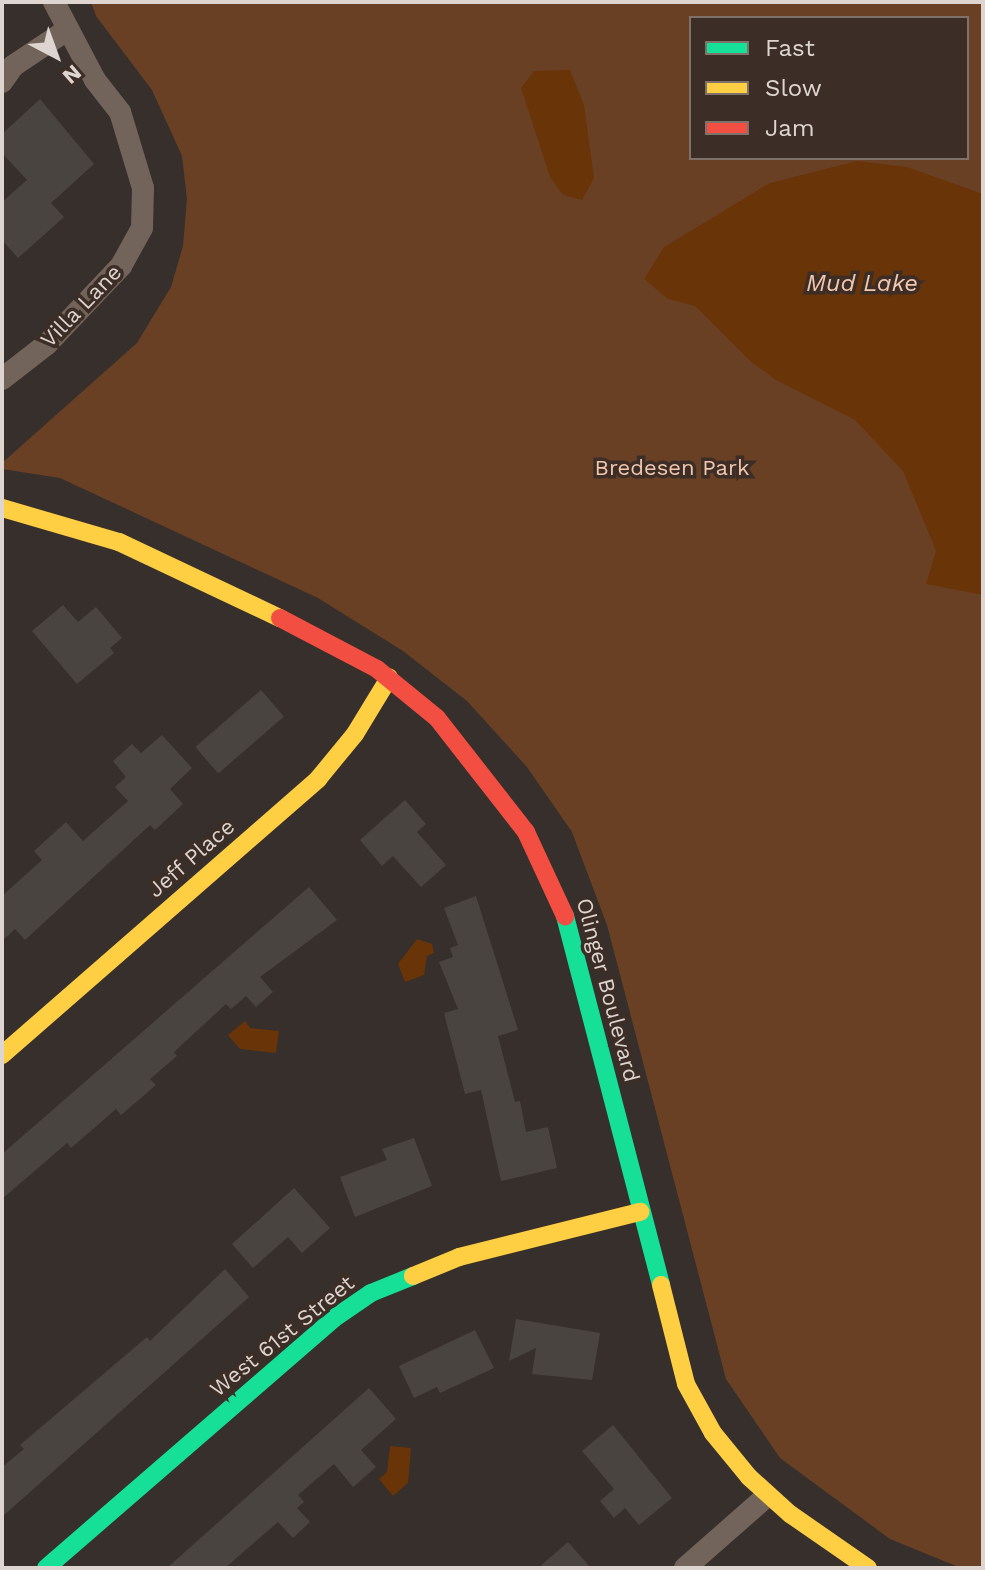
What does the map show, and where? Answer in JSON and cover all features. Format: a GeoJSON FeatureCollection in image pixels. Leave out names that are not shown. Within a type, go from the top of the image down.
{"type":"FeatureCollection","features":[{"type":"Feature","properties":{"kind":"street","name":"Villa Lane"},"geometry":{"type":"LineString","coordinates":[[2,379],[47,344],[121,266],[142,228],[143,188],[125,125],[67,30],[54,2]]}},
{"type":"Feature","properties":{"kind":"street"},"geometry":{"type":"LineString","coordinates":[[2,82],[13,66],[67,30]]}},
{"type":"Feature","properties":{"kind":"street","name":"Olinger Boulevard"},"geometry":{"type":"LineString","coordinates":[[2,508],[40,515],[119,542],[272,612],[389,678],[437,718],[485,773],[526,832],[558,896],[581,965],[640,1212],[686,1384],[713,1433],[767,1496],[868,1568]]}},
{"type":"Feature","properties":{"kind":"street","name":"Jeff Place"},"geometry":{"type":"LineString","coordinates":[[2,1055],[318,779],[355,734],[389,678]]}},
{"type":"Feature","properties":{"kind":"street","name":"West 61st Street"},"geometry":{"type":"LineString","coordinates":[[46,1568],[333,1319],[371,1293],[459,1257],[640,1212]]}},
{"type":"Feature","properties":{"kind":"street"},"geometry":{"type":"LineString","coordinates":[[685,1568],[767,1496]]}},
{"type":"Feature","properties":{"kind":"green space","name":"Bredesen Park"},"geometry":{"type":"Polygon","coordinates":[[[91,2],[983,2],[983,1568],[961,1568],[890,1539],[780,1458],[726,1379],[607,925],[572,832],[527,767],[467,701],[403,651],[318,598],[60,478],[2,469],[2,463],[137,343],[171,287],[183,246],[187,199],[182,156],[152,90],[96,16],[91,2]]]}},
{"type":"Feature","properties":{"kind":"water"},"geometry":{"type":"Polygon","coordinates":[[[570,70],[584,105],[594,178],[582,200],[563,195],[550,177],[521,88],[534,71],[570,70]]]}},
{"type":"Feature","properties":{"kind":"water","name":"Mud Lake"},"geometry":{"type":"Polygon","coordinates":[[[857,161],[907,167],[983,194],[983,595],[926,584],[936,551],[903,471],[855,420],[776,380],[750,361],[695,306],[668,299],[644,279],[664,247],[770,183],[857,161]]]}},
{"type":"Feature","properties":{"kind":"water"},"geometry":{"type":"Polygon","coordinates":[[[417,939],[432,944],[434,953],[427,956],[424,975],[405,982],[398,964],[417,939]]]}},
{"type":"Feature","properties":{"kind":"water"},"geometry":{"type":"Polygon","coordinates":[[[245,1021],[250,1028],[279,1031],[276,1053],[240,1049],[228,1035],[245,1021]]]}},
{"type":"Feature","properties":{"kind":"water"},"geometry":{"type":"Polygon","coordinates":[[[390,1446],[411,1448],[408,1483],[393,1496],[379,1479],[387,1472],[390,1446]]]}},
{"type":"Feature","properties":{"kind":"building"},"geometry":{"type":"Polygon","coordinates":[[[40,99],[94,164],[51,203],[64,217],[18,258],[2,240],[2,202],[27,180],[2,153],[2,134],[40,99]]]}},
{"type":"Feature","properties":{"kind":"building"},"geometry":{"type":"Polygon","coordinates":[[[63,605],[78,622],[96,607],[122,638],[110,648],[114,653],[77,684],[32,631],[63,605]]]}},
{"type":"Feature","properties":{"kind":"building"},"geometry":{"type":"Polygon","coordinates":[[[261,690],[284,716],[218,773],[195,747],[261,690]]]}},
{"type":"Feature","properties":{"kind":"building"},"geometry":{"type":"Polygon","coordinates":[[[162,735],[192,768],[170,789],[183,804],[155,830],[150,825],[25,940],[15,929],[2,941],[2,896],[42,860],[34,851],[66,822],[83,841],[128,801],[115,787],[126,777],[113,761],[132,744],[141,753],[162,735]]]}},
{"type":"Feature","properties":{"kind":"building"},"geometry":{"type":"Polygon","coordinates":[[[405,800],[426,824],[417,832],[446,865],[421,887],[393,856],[382,866],[360,840],[405,800]]]}},
{"type":"Feature","properties":{"kind":"building"},"geometry":{"type":"Polygon","coordinates":[[[309,887],[337,920],[260,977],[273,992],[256,1007],[246,996],[231,1009],[226,1004],[174,1052],[177,1056],[150,1079],[156,1085],[121,1115],[116,1109],[71,1148],[67,1143],[2,1199],[2,1154],[309,887]]]}},
{"type":"Feature","properties":{"kind":"building"},"geometry":{"type":"Polygon","coordinates":[[[476,896],[518,1030],[498,1036],[515,1102],[520,1101],[526,1132],[548,1127],[557,1168],[501,1181],[481,1090],[465,1094],[444,1013],[458,1009],[439,962],[453,957],[450,948],[458,945],[444,908],[476,896]]]}},
{"type":"Feature","properties":{"kind":"building"},"geometry":{"type":"Polygon","coordinates":[[[414,1138],[432,1186],[355,1217],[340,1177],[387,1160],[382,1149],[414,1138]]]}},
{"type":"Feature","properties":{"kind":"building"},"geometry":{"type":"Polygon","coordinates":[[[294,1188],[330,1228],[302,1253],[288,1237],[253,1268],[232,1244],[294,1188]]]}},
{"type":"Feature","properties":{"kind":"building"},"geometry":{"type":"Polygon","coordinates":[[[225,1269],[249,1297],[2,1517],[2,1467],[24,1449],[20,1445],[147,1337],[150,1341],[225,1269]]]}},
{"type":"Feature","properties":{"kind":"building"},"geometry":{"type":"Polygon","coordinates":[[[516,1319],[600,1333],[592,1380],[532,1374],[536,1348],[509,1361],[516,1319]]]}},
{"type":"Feature","properties":{"kind":"building"},"geometry":{"type":"Polygon","coordinates":[[[475,1330],[494,1368],[440,1393],[437,1387],[414,1398],[399,1366],[475,1330]]]}},
{"type":"Feature","properties":{"kind":"building"},"geometry":{"type":"Polygon","coordinates":[[[369,1388],[396,1419],[361,1450],[376,1467],[353,1487],[334,1464],[298,1495],[304,1502],[297,1508],[310,1522],[293,1538],[278,1522],[225,1568],[167,1568],[369,1388]]]}},
{"type":"Feature","properties":{"kind":"building"},"geometry":{"type":"Polygon","coordinates":[[[613,1425],[672,1498],[639,1525],[625,1508],[614,1518],[600,1501],[614,1489],[582,1451],[613,1425]]]}},
{"type":"Feature","properties":{"kind":"building"},"geometry":{"type":"Polygon","coordinates":[[[568,1542],[591,1568],[538,1568],[568,1542]]]}},
{"type":"Feature","properties":{"kind":"traffic: fast"},"geometry":{"type":"LineString","coordinates":[[565,916],[661,1285]]}},
{"type":"Feature","properties":{"kind":"traffic: fast"},"geometry":{"type":"LineString","coordinates":[[46,1568],[333,1319],[371,1293],[413,1276]]}},
{"type":"Feature","properties":{"kind":"traffic: slow"},"geometry":{"type":"LineString","coordinates":[[2,508],[119,542],[280,618]]}},
{"type":"Feature","properties":{"kind":"traffic: slow"},"geometry":{"type":"LineString","coordinates":[[2,1055],[318,779],[355,734],[389,678]]}},
{"type":"Feature","properties":{"kind":"traffic: slow"},"geometry":{"type":"LineString","coordinates":[[413,1276],[459,1257],[640,1212]]}},
{"type":"Feature","properties":{"kind":"traffic: slow"},"geometry":{"type":"LineString","coordinates":[[661,1285],[686,1384],[713,1433],[749,1477],[790,1514],[868,1568]]}},
{"type":"Feature","properties":{"kind":"traffic: jam"},"geometry":{"type":"LineString","coordinates":[[280,618],[377,669],[437,718],[526,832],[565,916]]}}]}
